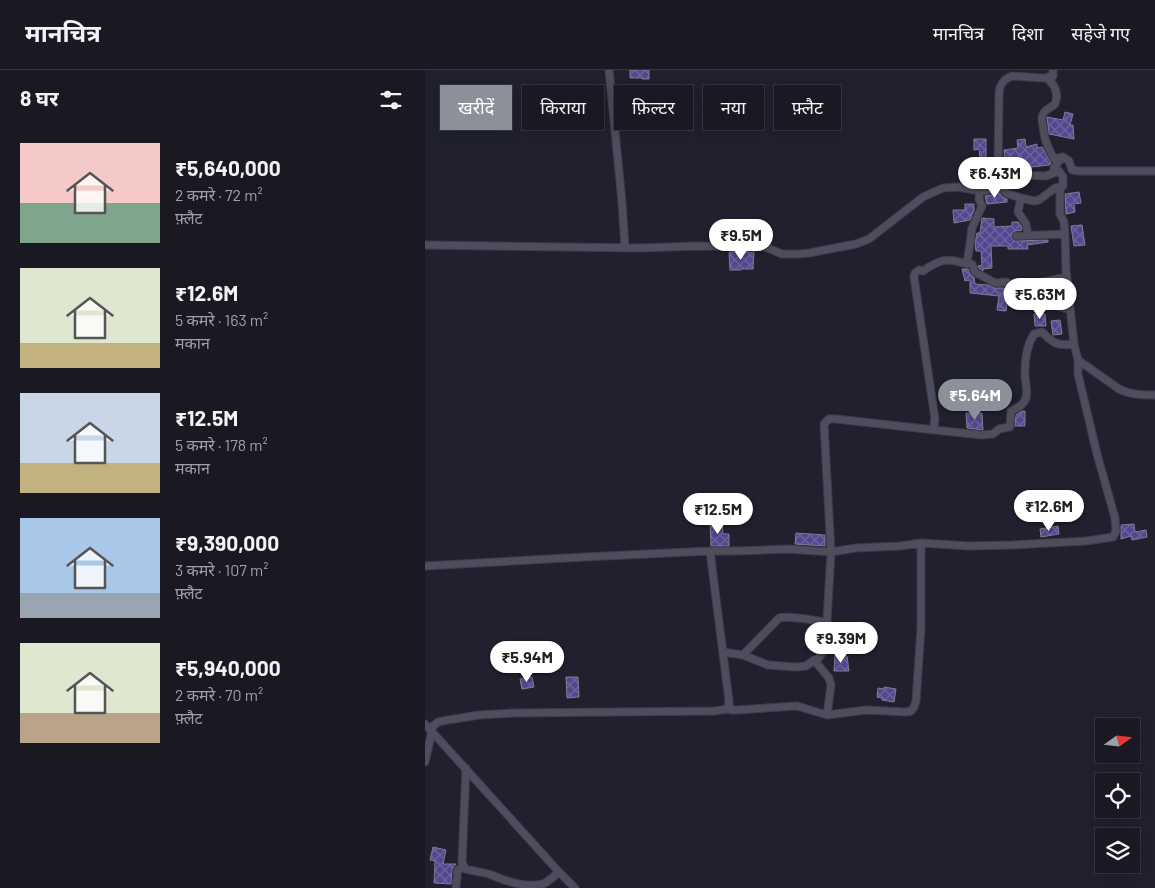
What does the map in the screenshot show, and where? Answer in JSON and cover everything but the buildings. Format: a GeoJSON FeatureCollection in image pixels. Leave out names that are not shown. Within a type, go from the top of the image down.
{"type":"FeatureCollection","features":[{"type":"Feature","properties":{"kind":"street"},"geometry":{"type":"LineString","coordinates":[[609,70],[625,248]]}},
{"type":"Feature","properties":{"kind":"street"},"geometry":{"type":"LineString","coordinates":[[994,187],[997,176],[999,96],[1001,86],[1012,76],[1047,78],[1053,76],[1053,70]]}},
{"type":"Feature","properties":{"kind":"street"},"geometry":{"type":"LineString","coordinates":[[1047,78],[1053,84],[1057,98],[1055,104],[1046,110],[1042,118],[1044,138],[1054,159],[1063,157],[1069,161],[1072,170],[1079,171],[1155,171]]}},
{"type":"Feature","properties":{"kind":"street"},"geometry":{"type":"LineString","coordinates":[[425,245],[625,248],[765,247],[782,254],[797,254],[863,242],[873,237],[923,197],[950,187],[980,190],[1001,187],[1006,192],[1021,198],[1039,200],[1055,188],[1063,186],[1063,177],[1059,171],[1054,171],[1054,167],[1063,157]]}},
{"type":"Feature","properties":{"kind":"street"},"geometry":{"type":"LineString","coordinates":[[997,176],[1046,176],[1059,171]]}},
{"type":"Feature","properties":{"kind":"street"},"geometry":{"type":"LineString","coordinates":[[425,566],[710,551],[788,549],[831,552],[921,543],[969,546],[1012,545],[1086,541],[1109,538],[1115,535],[1117,527],[1097,454],[1074,344],[1067,277],[1064,222],[1060,214],[1060,190],[1055,188]]}},
{"type":"Feature","properties":{"kind":"street"},"geometry":{"type":"LineString","coordinates":[[963,263],[968,258],[971,228],[982,206],[979,199],[980,190]]}},
{"type":"Feature","properties":{"kind":"street"},"geometry":{"type":"LineString","coordinates":[[1021,198],[1018,212],[1026,224],[1027,234]]}},
{"type":"Feature","properties":{"kind":"street"},"geometry":{"type":"LineString","coordinates":[[1016,236],[1027,234],[1065,234]]}},
{"type":"Feature","properties":{"kind":"street"},"geometry":{"type":"LineString","coordinates":[[935,430],[915,273],[934,263],[952,259],[972,264],[975,272],[995,283],[1006,282],[1016,286],[1067,277]]}},
{"type":"Feature","properties":{"kind":"street"},"geometry":{"type":"LineString","coordinates":[[1022,284],[1039,300],[1070,310]]}},
{"type":"Feature","properties":{"kind":"street"},"geometry":{"type":"LineString","coordinates":[[723,652],[743,655],[764,664],[795,667],[806,666],[813,660],[818,659],[823,652],[826,636],[831,552],[824,430],[826,421],[835,419],[981,435],[993,434],[999,429],[1010,427],[1011,410],[1024,403],[1027,396],[1026,358],[1029,343],[1034,334],[1042,332],[1054,344],[1074,344]]}},
{"type":"Feature","properties":{"kind":"street"},"geometry":{"type":"LineString","coordinates":[[1078,367],[1126,392],[1155,396]]}},
{"type":"Feature","properties":{"kind":"street"},"geometry":{"type":"LineString","coordinates":[[710,551],[731,710],[797,706],[827,715],[866,710],[906,712],[914,708],[921,628],[921,543]]}},
{"type":"Feature","properties":{"kind":"street"},"geometry":{"type":"LineString","coordinates":[[743,655],[779,618],[827,622]]}},
{"type":"Feature","properties":{"kind":"street"},"geometry":{"type":"LineString","coordinates":[[813,660],[829,678],[831,685],[827,715]]}},
{"type":"Feature","properties":{"kind":"street"},"geometry":{"type":"LineString","coordinates":[[425,762],[429,728],[438,722],[479,715],[514,712],[723,710],[728,709],[729,704]]}},
{"type":"Feature","properties":{"kind":"street"},"geometry":{"type":"LineString","coordinates":[[429,728],[575,888]]}},
{"type":"Feature","properties":{"kind":"street"},"geometry":{"type":"LineString","coordinates":[[465,768],[462,862],[465,869],[489,874],[512,884],[527,887],[545,884],[559,872]]}},
{"type":"Feature","properties":{"kind":"street"},"geometry":{"type":"LineString","coordinates":[[456,888],[457,871],[463,866]]}}]}
